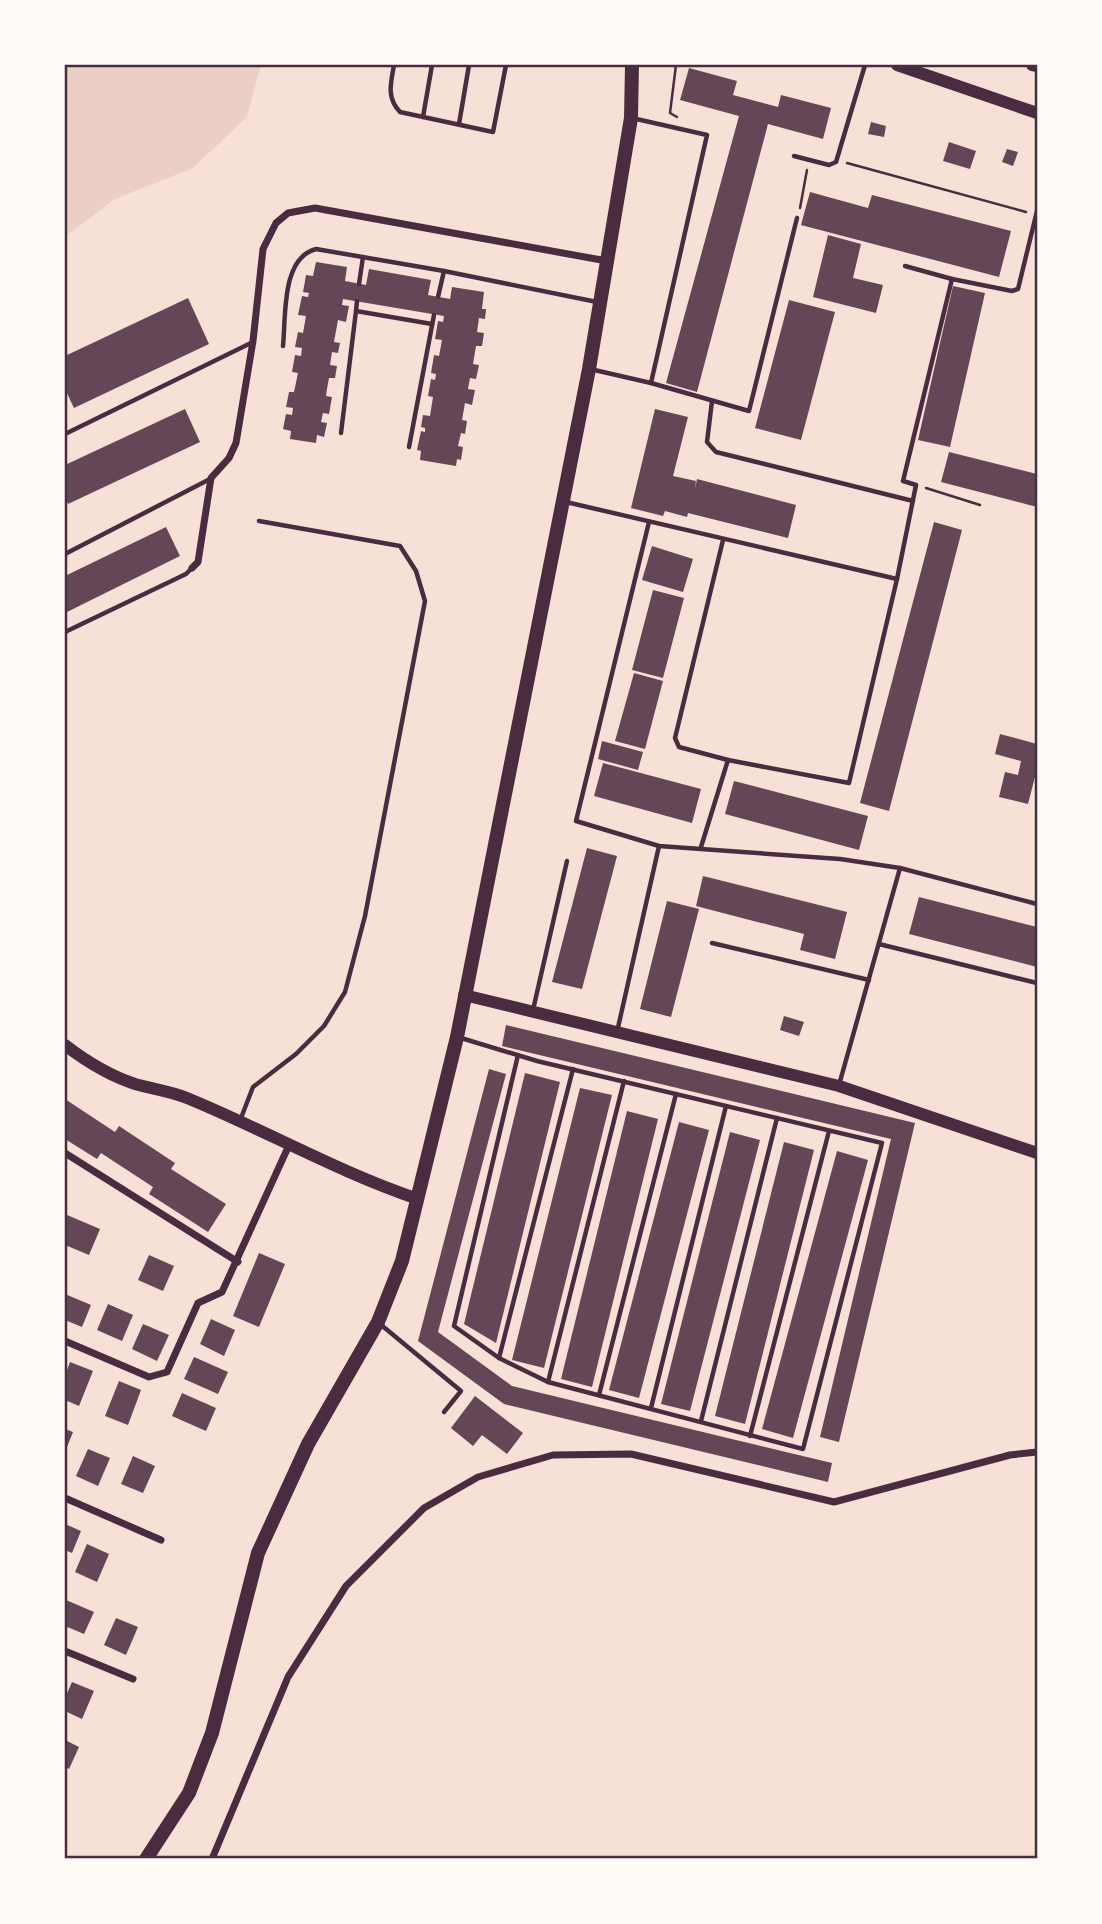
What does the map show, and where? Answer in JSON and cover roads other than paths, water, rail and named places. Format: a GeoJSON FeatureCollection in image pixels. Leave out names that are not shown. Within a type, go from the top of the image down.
{"type":"FeatureCollection","features":[{"type":"Feature","properties":{"kind":"main road"},"geometry":{"type":"LineString","coordinates":[[146,1859],[189,1793],[212,1733],[239,1615],[258,1553],[282,1496],[378,1322],[402,1261],[457,1037],[589,369],[631,118],[632,65]]}},
{"type":"Feature","properties":{"kind":"street"},"geometry":{"type":"LineString","coordinates":[[897,65],[1037,113]]}},
{"type":"Feature","properties":{"kind":"street"},"geometry":{"type":"LineString","coordinates":[[191,568],[198,562],[211,478],[234,450],[253,341],[263,249],[276,223],[288,213],[315,208],[608,261]]}},
{"type":"Feature","properties":{"kind":"street"},"geometry":{"type":"LineString","coordinates":[[464,995],[839,1086],[1037,1153]]}},
{"type":"Feature","properties":{"kind":"street"},"geometry":{"type":"LineString","coordinates":[[65,1045],[92,1066],[134,1083],[184,1097],[290,1143],[362,1180],[418,1199]]}},
{"type":"Feature","properties":{"kind":"street"},"geometry":{"type":"LineString","coordinates":[[65,1340],[141,1374],[153,1377],[169,1369],[198,1303],[222,1292],[238,1262],[290,1143]]}},
{"type":"Feature","properties":{"kind":"street"},"geometry":{"type":"LineString","coordinates":[[65,1153],[238,1262]]}},
{"type":"Feature","properties":{"kind":"street"},"geometry":{"type":"LineString","coordinates":[[212,1859],[288,1677],[346,1586],[424,1508],[478,1477],[553,1455],[631,1454],[834,1502],[1010,1455],[1037,1452]]}},
{"type":"Feature","properties":{"kind":"street"},"geometry":{"type":"LineString","coordinates":[[65,1498],[161,1540]]}},
{"type":"Feature","properties":{"kind":"street"},"geometry":{"type":"LineString","coordinates":[[65,1651],[132,1679]]}},
{"type":"Feature","properties":{"kind":"lane"},"geometry":{"type":"LineString","coordinates":[[394,65],[390,93],[393,104],[400,112],[493,132],[506,65]]}},
{"type":"Feature","properties":{"kind":"lane"},"geometry":{"type":"LineString","coordinates":[[423,117],[432,65]]}},
{"type":"Feature","properties":{"kind":"lane"},"geometry":{"type":"LineString","coordinates":[[459,124],[469,65]]}},
{"type":"Feature","properties":{"kind":"lane"},"geometry":{"type":"LineString","coordinates":[[794,156],[829,165],[837,160],[864,65]]}},
{"type":"Feature","properties":{"kind":"lane"},"geometry":{"type":"LineString","coordinates":[[631,118],[707,135],[651,383]]}},
{"type":"Feature","properties":{"kind":"lane"},"geometry":{"type":"LineString","coordinates":[[905,266],[952,279],[1012,291],[1018,289],[1037,213]]}},
{"type":"Feature","properties":{"kind":"lane"},"geometry":{"type":"LineString","coordinates":[[589,369],[651,383],[749,411],[797,218]]}},
{"type":"Feature","properties":{"kind":"lane"},"geometry":{"type":"LineString","coordinates":[[283,346],[289,282],[304,252],[316,250],[444,271],[601,303]]}},
{"type":"Feature","properties":{"kind":"lane"},"geometry":{"type":"LineString","coordinates":[[359,284],[363,257]]}},
{"type":"Feature","properties":{"kind":"lane"},"geometry":{"type":"LineString","coordinates":[[438,297],[444,271]]}},
{"type":"Feature","properties":{"kind":"lane"},"geometry":{"type":"LineString","coordinates":[[723,540],[675,738],[679,747],[728,760],[849,783],[916,485],[903,481],[952,279]]}},
{"type":"Feature","properties":{"kind":"lane"},"geometry":{"type":"LineString","coordinates":[[341,433],[357,301]]}},
{"type":"Feature","properties":{"kind":"lane"},"geometry":{"type":"LineString","coordinates":[[356,311],[432,324]]}},
{"type":"Feature","properties":{"kind":"lane"},"geometry":{"type":"LineString","coordinates":[[409,447],[435,315]]}},
{"type":"Feature","properties":{"kind":"lane"},"geometry":{"type":"LineString","coordinates":[[65,434],[253,341]]}},
{"type":"Feature","properties":{"kind":"lane"},"geometry":{"type":"LineString","coordinates":[[712,401],[707,442],[716,452],[913,501]]}},
{"type":"Feature","properties":{"kind":"lane"},"geometry":{"type":"LineString","coordinates":[[65,554],[211,478]]}},
{"type":"Feature","properties":{"kind":"lane"},"geometry":{"type":"LineString","coordinates":[[562,501],[897,579]]}},
{"type":"Feature","properties":{"kind":"lane"},"geometry":{"type":"LineString","coordinates":[[240,1123],[253,1087],[306,1045],[324,1026],[345,992],[365,916],[425,601],[416,571],[400,546],[259,522]]}},
{"type":"Feature","properties":{"kind":"lane"},"geometry":{"type":"LineString","coordinates":[[649,522],[576,821],[659,846],[701,846],[840,859],[900,868],[1037,904]]}},
{"type":"Feature","properties":{"kind":"lane"},"geometry":{"type":"LineString","coordinates":[[65,632],[186,574],[191,568]]}},
{"type":"Feature","properties":{"kind":"lane"},"geometry":{"type":"LineString","coordinates":[[701,846],[728,760]]}},
{"type":"Feature","properties":{"kind":"lane"},"geometry":{"type":"LineString","coordinates":[[617,1033],[659,846]]}},
{"type":"Feature","properties":{"kind":"lane"},"geometry":{"type":"LineString","coordinates":[[532,1012],[567,860]]}},
{"type":"Feature","properties":{"kind":"lane"},"geometry":{"type":"LineString","coordinates":[[839,1086],[900,868]]}},
{"type":"Feature","properties":{"kind":"lane"},"geometry":{"type":"LineString","coordinates":[[712,943],[869,980]]}},
{"type":"Feature","properties":{"kind":"lane"},"geometry":{"type":"LineString","coordinates":[[880,944],[1037,983]]}},
{"type":"Feature","properties":{"kind":"lane"},"geometry":{"type":"LineString","coordinates":[[457,1037],[573,1069],[882,1143],[803,1449],[701,1420],[548,1382],[499,1358],[454,1326],[518,1055]]}},
{"type":"Feature","properties":{"kind":"lane"},"geometry":{"type":"LineString","coordinates":[[499,1358],[573,1069]]}},
{"type":"Feature","properties":{"kind":"lane"},"geometry":{"type":"LineString","coordinates":[[548,1382],[624,1081]]}},
{"type":"Feature","properties":{"kind":"lane"},"geometry":{"type":"LineString","coordinates":[[599,1395],[676,1094]]}},
{"type":"Feature","properties":{"kind":"lane"},"geometry":{"type":"LineString","coordinates":[[651,1408],[726,1106]]}},
{"type":"Feature","properties":{"kind":"lane"},"geometry":{"type":"LineString","coordinates":[[701,1420],[777,1118]]}},
{"type":"Feature","properties":{"kind":"lane"},"geometry":{"type":"LineString","coordinates":[[750,1436],[830,1130]]}},
{"type":"Feature","properties":{"kind":"lane"},"geometry":{"type":"LineString","coordinates":[[378,1322],[461,1391],[444,1412]]}}]}
